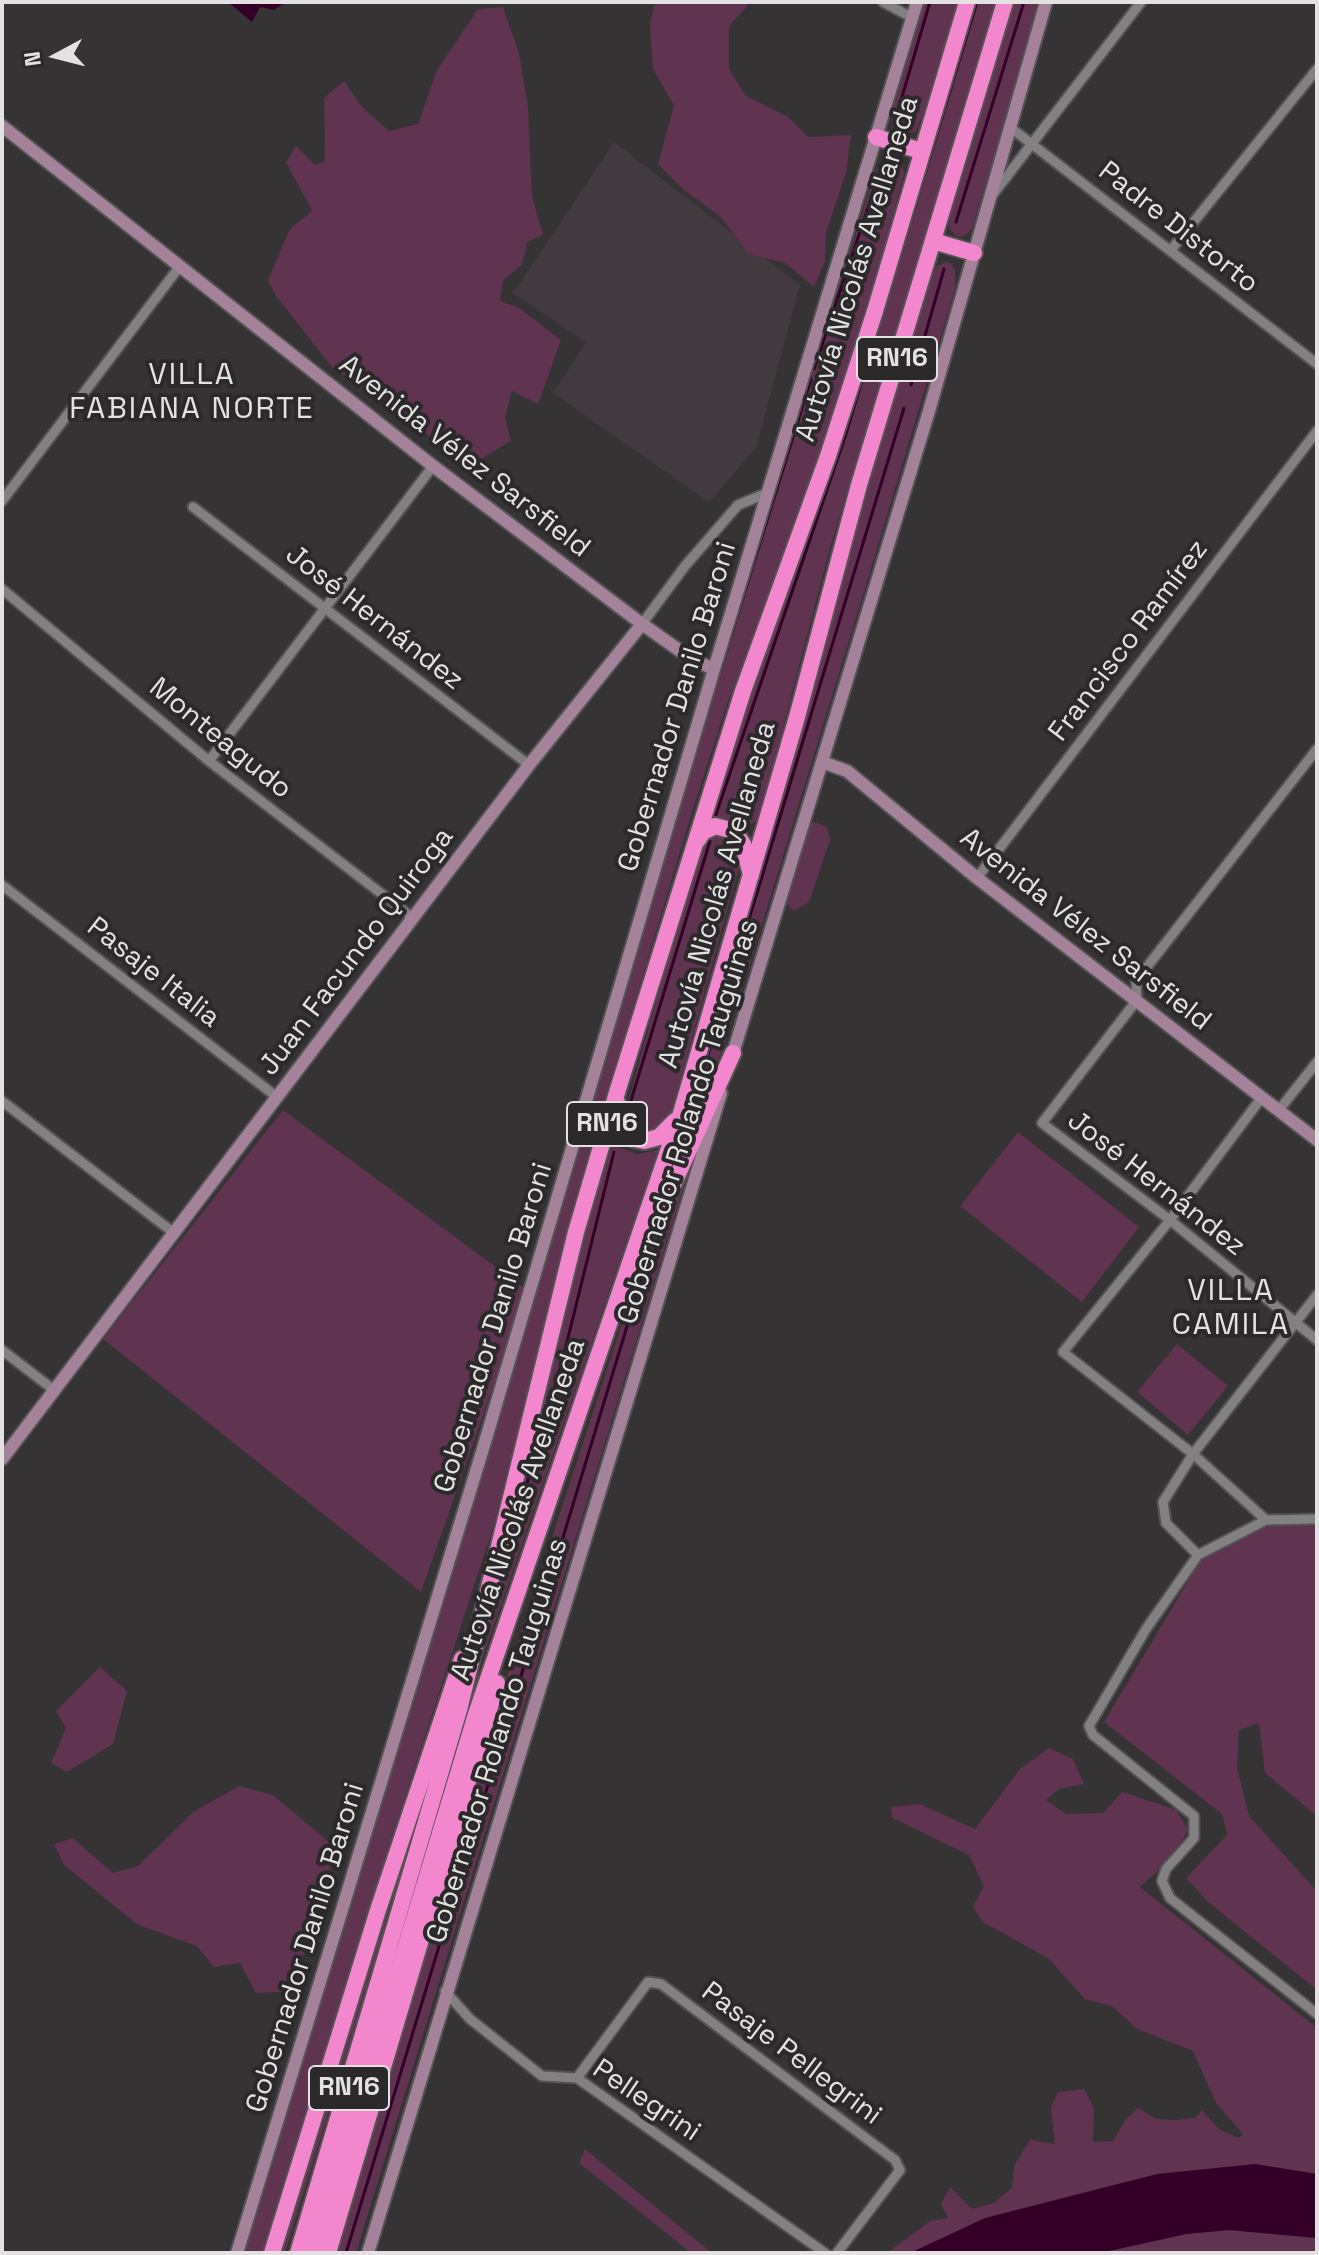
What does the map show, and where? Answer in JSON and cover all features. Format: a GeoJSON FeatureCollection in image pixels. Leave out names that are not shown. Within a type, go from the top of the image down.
{"type":"FeatureCollection","features":[{"type":"Feature","properties":{"kind":"highway","name":"Autovía Nicolás Avellaneda"},"geometry":{"type":"LineString","coordinates":[[298,2253],[459,1710],[576,1232],[618,1089],[689,853],[743,691],[828,456],[967,2]]}},
{"type":"Feature","properties":{"kind":"highway","name":"Autovía Nicolás Avellaneda"},"geometry":{"type":"LineString","coordinates":[[313,2253],[476,1714],[681,1113],[751,877],[859,485],[1005,2]]}},
{"type":"Feature","properties":{"kind":"highway"},"geometry":{"type":"LineString","coordinates":[[876,137],[921,151]]}},
{"type":"Feature","properties":{"kind":"highway"},"geometry":{"type":"LineString","coordinates":[[933,241],[974,253]]}},
{"type":"Feature","properties":{"kind":"highway"},"geometry":{"type":"LineString","coordinates":[[689,853],[703,832],[725,826],[741,839],[751,877]]}},
{"type":"Feature","properties":{"kind":"highway"},"geometry":{"type":"LineString","coordinates":[[614,1316],[733,1053]]}},
{"type":"Feature","properties":{"kind":"highway"},"geometry":{"type":"LineString","coordinates":[[618,1089],[619,1124],[634,1139],[644,1141],[659,1137],[681,1113]]}},
{"type":"Feature","properties":{"kind":"highway"},"geometry":{"type":"LineString","coordinates":[[328,2253],[539,1532]]}},
{"type":"Feature","properties":{"kind":"highway"},"geometry":{"type":"LineString","coordinates":[[272,2253],[378,1910],[494,1563]]}},
{"type":"Feature","properties":{"kind":"street"},"geometry":{"type":"LineString","coordinates":[[883,2],[913,18]]}},
{"type":"Feature","properties":{"kind":"street","name":"Gobernador Danilo Baroni"},"geometry":{"type":"LineString","coordinates":[[237,2253],[478,1466],[714,669],[917,2]]}},
{"type":"Feature","properties":{"kind":"street","name":"Gobernador Rolando Tauguinas"},"geometry":{"type":"LineString","coordinates":[[368,2253],[445,1991],[822,762],[992,196],[1046,2]]}},
{"type":"Feature","properties":{"kind":"street"},"geometry":{"type":"LineString","coordinates":[[992,196],[1141,2]]}},
{"type":"Feature","properties":{"kind":"street"},"geometry":{"type":"LineString","coordinates":[[1171,250],[1317,69]]}},
{"type":"Feature","properties":{"kind":"street","name":"Avenida Vélez Sarsfield"},"geometry":{"type":"LineString","coordinates":[[2,126],[433,466],[642,624],[693,660],[714,669]]}},
{"type":"Feature","properties":{"kind":"street","name":"Padre Distorto"},"geometry":{"type":"LineString","coordinates":[[1011,128],[1317,364]]}},
{"type":"Feature","properties":{"kind":"street"},"geometry":{"type":"LineString","coordinates":[[2,501],[180,266]]}},
{"type":"Feature","properties":{"kind":"street","name":"Francisco Ramírez"},"geometry":{"type":"LineString","coordinates":[[977,878],[1317,431]]}},
{"type":"Feature","properties":{"kind":"street"},"geometry":{"type":"LineString","coordinates":[[209,761],[433,466]]}},
{"type":"Feature","properties":{"kind":"street","name":"Juan Facundo Quiroga"},"geometry":{"type":"LineString","coordinates":[[2,1459],[529,765],[685,566],[738,505],[767,493]]}},
{"type":"Feature","properties":{"kind":"street","name":"José Hernández"},"geometry":{"type":"LineString","coordinates":[[193,507],[529,765]]}},
{"type":"Feature","properties":{"kind":"street","name":"Monteagudo"},"geometry":{"type":"LineString","coordinates":[[2,589],[209,761],[413,918]]}},
{"type":"Feature","properties":{"kind":"street"},"geometry":{"type":"LineString","coordinates":[[1137,1000],[1136,981],[1317,749]]}},
{"type":"Feature","properties":{"kind":"street","name":"Avenida Vélez Sarsfield"},"geometry":{"type":"LineString","coordinates":[[822,762],[847,771],[977,878],[1317,1140]]}},
{"type":"Feature","properties":{"kind":"street","name":"Pasaje Italia"},"geometry":{"type":"LineString","coordinates":[[2,885],[277,1097]]}},
{"type":"Feature","properties":{"kind":"street","name":"José Hernández"},"geometry":{"type":"LineString","coordinates":[[1137,1000],[1042,1123],[1170,1220],[1317,1340]]}},
{"type":"Feature","properties":{"kind":"street"},"geometry":{"type":"LineString","coordinates":[[1279,1110],[1317,1062]]}},
{"type":"Feature","properties":{"kind":"street"},"geometry":{"type":"LineString","coordinates":[[1262,1097],[1170,1220],[1063,1352],[1193,1454],[1266,1520]]}},
{"type":"Feature","properties":{"kind":"street"},"geometry":{"type":"LineString","coordinates":[[2,1101],[174,1233]]}},
{"type":"Feature","properties":{"kind":"street"},"geometry":{"type":"LineString","coordinates":[[1198,1555],[1166,1523],[1163,1502],[1193,1454],[1317,1295]]}},
{"type":"Feature","properties":{"kind":"street"},"geometry":{"type":"LineString","coordinates":[[2,1350],[54,1390]]}},
{"type":"Feature","properties":{"kind":"street"},"geometry":{"type":"LineString","coordinates":[[1317,1519],[1266,1520],[1198,1555],[1146,1629],[1089,1726],[1093,1735],[1194,1816],[1194,1838],[1166,1869],[1162,1881],[1170,1898],[1317,2014]]}},
{"type":"Feature","properties":{"kind":"street","name":"Pasaje Pellegrini"},"geometry":{"type":"LineString","coordinates":[[577,2078],[648,1982],[661,1984],[895,2160],[900,2170],[837,2253]]}},
{"type":"Feature","properties":{"kind":"street","name":"Pellegrini"},"geometry":{"type":"LineString","coordinates":[[445,1991],[470,2019],[542,2076],[577,2078],[825,2253]]}},
{"type":"Feature","properties":{"kind":"shaded area"},"geometry":{"type":"Polygon","coordinates":[[[228,2],[287,2],[274,10],[260,7],[252,22],[228,2]]]}},
{"type":"Feature","properties":{"kind":"shaded area"},"geometry":{"type":"Polygon","coordinates":[[[661,2],[751,2],[729,26],[729,69],[746,96],[788,117],[808,137],[851,135],[846,173],[826,233],[825,262],[814,287],[785,263],[749,254],[721,217],[684,190],[658,164],[674,105],[653,69],[650,26],[654,5],[661,2]]]}},
{"type":"Feature","properties":{"kind":"shaded area"},"geometry":{"type":"Polygon","coordinates":[[[924,2],[958,2],[926,111],[915,132],[901,134],[892,127],[892,109],[924,2]]]}},
{"type":"Feature","properties":{"kind":"shaded area"},"geometry":{"type":"Polygon","coordinates":[[[976,2],[996,2],[830,548],[759,819],[750,825],[724,818],[707,825],[765,649],[833,466],[976,2]]]}},
{"type":"Feature","properties":{"kind":"shaded area"},"geometry":{"type":"Polygon","coordinates":[[[1014,2],[1040,2],[972,229],[964,236],[957,237],[949,228],[950,216],[1014,2]]]}},
{"type":"Feature","properties":{"kind":"shaded area"},"geometry":{"type":"Polygon","coordinates":[[[503,7],[519,53],[528,107],[532,196],[543,235],[527,242],[522,265],[503,280],[500,301],[519,308],[561,340],[538,404],[512,391],[505,418],[511,441],[471,465],[332,367],[276,296],[268,280],[290,229],[312,211],[286,162],[296,146],[315,165],[325,161],[324,98],[344,81],[362,107],[389,131],[418,124],[437,70],[478,9],[503,7]]]}},
{"type":"Feature","properties":{"kind":"shaded area"},"geometry":{"type":"Polygon","coordinates":[[[614,142],[800,285],[756,448],[709,502],[553,393],[586,342],[513,293],[614,142]]]}},
{"type":"Feature","properties":{"kind":"shaded area"},"geometry":{"type":"Polygon","coordinates":[[[888,155],[901,157],[904,174],[883,253],[824,442],[725,710],[692,812],[577,1193],[492,1531],[364,1922],[262,2253],[244,2253],[728,646],[875,172],[888,155]]]}},
{"type":"Feature","properties":{"kind":"shaded area"},"geometry":{"type":"Polygon","coordinates":[[[946,262],[952,264],[955,271],[955,289],[863,595],[725,1045],[670,1165],[742,933],[930,277],[937,266],[946,262]]]}},
{"type":"Feature","properties":{"kind":"shaded area"},"geometry":{"type":"Polygon","coordinates":[[[814,822],[827,827],[830,840],[809,902],[794,911],[785,902],[808,825],[814,822]]]}},
{"type":"Feature","properties":{"kind":"shaded area"},"geometry":{"type":"Polygon","coordinates":[[[718,833],[729,834],[742,857],[668,1123],[663,1129],[641,1135],[626,1120],[625,1113],[698,852],[707,838],[718,833]]]}},
{"type":"Feature","properties":{"kind":"shaded area"},"geometry":{"type":"Polygon","coordinates":[[[713,1091],[356,2253],[334,2253],[510,1666],[638,1274],[713,1091]]]}},
{"type":"Feature","properties":{"kind":"shaded area"},"geometry":{"type":"Polygon","coordinates":[[[283,1110],[527,1290],[421,1592],[103,1339],[283,1110]]]}},
{"type":"Feature","properties":{"kind":"shaded area"},"geometry":{"type":"Polygon","coordinates":[[[1018,1132],[1139,1227],[1082,1302],[960,1206],[1018,1132]]]}},
{"type":"Feature","properties":{"kind":"shaded area"},"geometry":{"type":"Polygon","coordinates":[[[613,1145],[637,1154],[658,1150],[483,1657],[582,1236],[613,1145]]]}},
{"type":"Feature","properties":{"kind":"shaded area"},"geometry":{"type":"Polygon","coordinates":[[[1177,1344],[1228,1386],[1188,1435],[1137,1392],[1177,1344]]]}},
{"type":"Feature","properties":{"kind":"shaded area"},"geometry":{"type":"Polygon","coordinates":[[[1317,1522],[1317,1816],[1265,1773],[1259,1723],[1239,1730],[1237,1768],[1249,1816],[1317,1891],[1317,1990],[1208,1902],[1186,1878],[1227,1835],[1222,1814],[1104,1722],[1202,1558],[1267,1526],[1317,1522]]]}},
{"type":"Feature","properties":{"kind":"shaded area"},"geometry":{"type":"Polygon","coordinates":[[[100,1667],[127,1691],[113,1744],[67,1772],[51,1763],[66,1728],[56,1711],[100,1667]]]}},
{"type":"Feature","properties":{"kind":"shaded area"},"geometry":{"type":"Polygon","coordinates":[[[1049,1748],[1073,1759],[1084,1784],[1059,1789],[1046,1800],[1066,1814],[1103,1813],[1122,1792],[1176,1810],[1188,1828],[1177,1853],[1140,1887],[1317,2028],[1317,2174],[1255,2164],[910,2253],[887,2253],[930,2221],[948,2218],[941,2204],[950,2187],[972,2209],[994,2203],[1012,2188],[1014,2166],[1030,2140],[1055,2144],[1051,2108],[1058,2092],[1085,2089],[1094,2110],[1093,2142],[1113,2141],[1125,2120],[1138,2108],[1156,2119],[1175,2120],[1195,2118],[1202,2110],[1219,2129],[1238,2138],[1243,2134],[1216,2103],[1193,2051],[1137,2029],[1112,2006],[1085,1999],[1049,1959],[983,1922],[973,1907],[984,1886],[969,1855],[892,1818],[891,1807],[920,1804],[975,1829],[1020,1769],[1049,1748]]]}},
{"type":"Feature","properties":{"kind":"shaded area"},"geometry":{"type":"Polygon","coordinates":[[[239,1786],[273,1795],[336,1848],[292,1991],[256,1993],[240,1963],[214,1967],[197,1946],[138,1925],[64,1865],[54,1844],[73,1838],[113,1873],[138,1866],[193,1812],[239,1786]]]}},
{"type":"Feature","properties":{"kind":"shaded area"},"geometry":{"type":"Polygon","coordinates":[[[381,1921],[388,1922],[285,2253],[276,2253],[381,1921]]]}},
{"type":"Feature","properties":{"kind":"shaded area"},"geometry":{"type":"Polygon","coordinates":[[[585,2149],[712,2253],[691,2253],[579,2163],[585,2149]]]}},
{"type":"Feature","properties":{"kind":"shaded area"},"geometry":{"type":"Polygon","coordinates":[[[1255,2164],[1317,2174],[1317,2238],[1229,2230],[1186,2234],[1100,2253],[910,2253],[985,2218],[1157,2174],[1255,2164]]]}},
{"type":"Feature","properties":{"kind":"shaded area"},"geometry":{"type":"Polygon","coordinates":[[[1229,2230],[1317,2238],[1317,2253],[1100,2253],[1186,2234],[1229,2230]]]}},
{"type":"Feature","properties":{"kind":"waterway"},"geometry":{"type":"LineString","coordinates":[[894,124],[930,2]]}},
{"type":"Feature","properties":{"kind":"waterway"},"geometry":{"type":"LineString","coordinates":[[892,282],[977,2]]}},
{"type":"Feature","properties":{"kind":"waterway"},"geometry":{"type":"LineString","coordinates":[[956,222],[1024,2]]}},
{"type":"Feature","properties":{"kind":"waterway"},"geometry":{"type":"LineString","coordinates":[[814,369],[882,166]]}},
{"type":"Feature","properties":{"kind":"waterway"},"geometry":{"type":"LineString","coordinates":[[911,385],[944,269]]}},
{"type":"Feature","properties":{"kind":"waterway"},"geometry":{"type":"LineString","coordinates":[[715,817],[845,437],[878,327]]}},
{"type":"Feature","properties":{"kind":"waterway"},"geometry":{"type":"LineString","coordinates":[[718,678],[811,379]]}},
{"type":"Feature","properties":{"kind":"waterway"},"geometry":{"type":"LineString","coordinates":[[699,1084],[904,408]]}},
{"type":"Feature","properties":{"kind":"waterway"},"geometry":{"type":"LineString","coordinates":[[626,1117],[710,841]]}},
{"type":"Feature","properties":{"kind":"waterway"},"geometry":{"type":"LineString","coordinates":[[516,1521],[562,1362],[614,1152]]}},
{"type":"Feature","properties":{"kind":"waterway"},"geometry":{"type":"LineString","coordinates":[[346,2253],[645,1267],[654,1250]]}},
{"type":"Feature","properties":{"kind":"district","name":"VILLA FABIANA NORTE"},"geometry":{"type":"Point","coordinates":[192,393]}},
{"type":"Feature","properties":{"kind":"district","name":"VILLA CAMILA"},"geometry":{"type":"Point","coordinates":[1231,1309]}}]}
